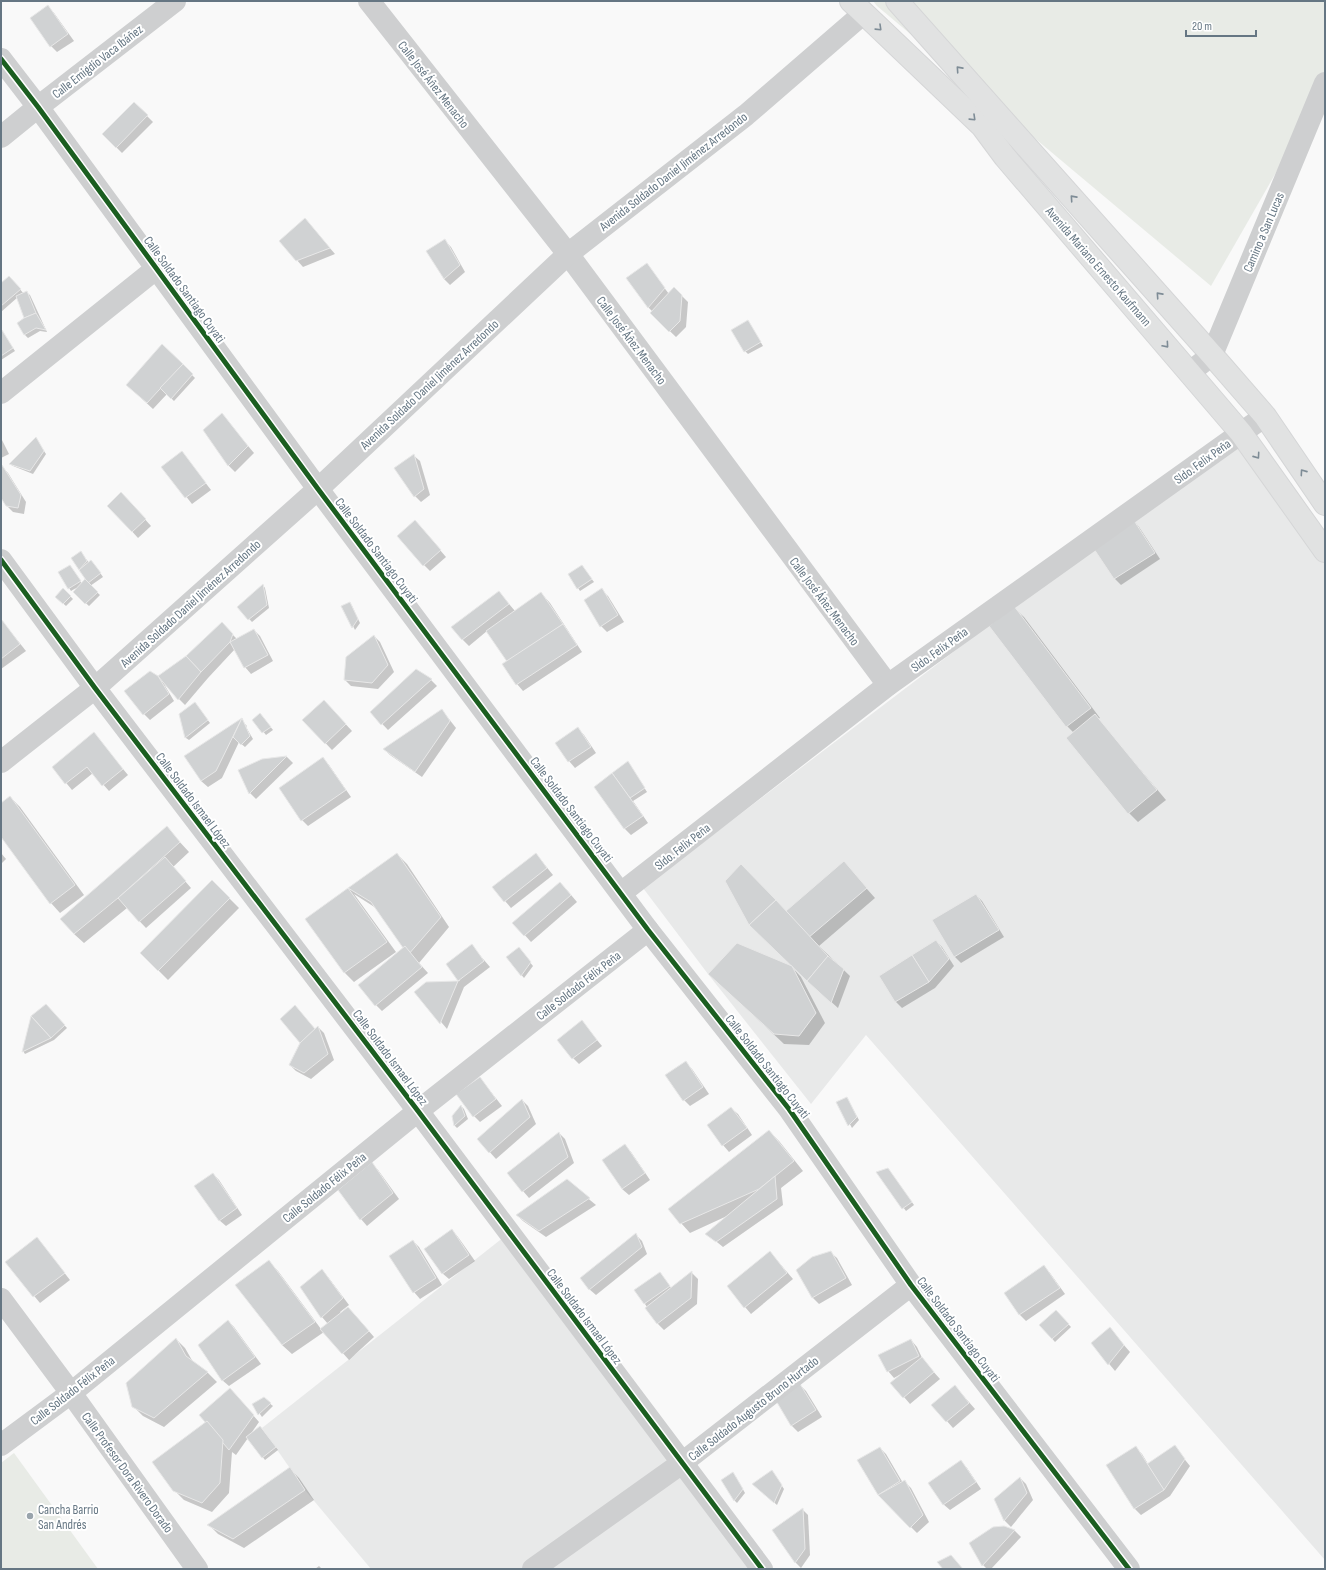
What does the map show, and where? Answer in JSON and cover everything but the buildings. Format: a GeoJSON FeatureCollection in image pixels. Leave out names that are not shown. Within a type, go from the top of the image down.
{"type":"FeatureCollection","features":[{"type":"Feature","properties":{"kind":"main road","name":"Avenida Mariano Ernesto Kaufmann"},"geometry":{"type":"LineString","coordinates":[[897,1],[1265,416],[1325,504]]}},
{"type":"Feature","properties":{"kind":"main road","name":"Avenida Mariano Ernesto Kaufmann"},"geometry":{"type":"LineString","coordinates":[[857,7],[982,126],[1005,157],[1242,433],[1325,551]]}},
{"type":"Feature","properties":{"kind":"street","name":"Calle Emigdio Vaca Ibáñez"},"geometry":{"type":"LineString","coordinates":[[1,138],[38,106],[175,1]]}},
{"type":"Feature","properties":{"kind":"street","name":"Calle José Áñez Menacho"},"geometry":{"type":"LineString","coordinates":[[369,1],[568,254],[888,685]]}},
{"type":"Feature","properties":{"kind":"street","name":"Avenida Soldado Daniel Jiménez Arredondo"},"geometry":{"type":"LineString","coordinates":[[1,762],[95,688],[318,489],[568,254],[746,115],[857,7]]}},
{"type":"Feature","properties":{"kind":"street","name":"Calle Soldado Santiago Cuyati"},"geometry":{"type":"LineString","coordinates":[[1,59],[38,106],[318,489],[648,930],[789,1109],[911,1285],[1129,1569]]}},
{"type":"Feature","properties":{"kind":"street","name":"Camino a San Lucas"},"geometry":{"type":"LineString","coordinates":[[1190,372],[1212,355],[1325,84]]}},
{"type":"Feature","properties":{"kind":"street"},"geometry":{"type":"LineString","coordinates":[[1,393],[157,268]]}},
{"type":"Feature","properties":{"kind":"street","name":"Sldo. Felix Peña"},"geometry":{"type":"LineString","coordinates":[[621,893],[888,685],[1265,416]]}},
{"type":"Feature","properties":{"kind":"street","name":"Calle Soldado Ismael López"},"geometry":{"type":"LineString","coordinates":[[1,560],[95,688],[418,1111],[762,1569]]}},
{"type":"Feature","properties":{"kind":"street","name":"Calle Soldado Félix Peña"},"geometry":{"type":"LineString","coordinates":[[1,1445],[71,1393],[418,1111],[648,930]]}},
{"type":"Feature","properties":{"kind":"street","name":"Calle Soldado Augusto Bruno Hurtado"},"geometry":{"type":"LineString","coordinates":[[533,1569],[682,1463],[911,1285]]}},
{"type":"Feature","properties":{"kind":"street","name":"Calle Profesor Dora Rivero Dorado"},"geometry":{"type":"LineString","coordinates":[[1,1299],[71,1393],[197,1569]]}},
{"type":"Feature","properties":{"kind":"shaded area"},"geometry":{"type":"Polygon","coordinates":[[[873,1],[1325,1],[1325,87],[1211,286],[877,6],[873,1]]]}},
{"type":"Feature","properties":{"kind":"shaded area"},"geometry":{"type":"Polygon","coordinates":[[[1241,433],[1325,547],[1325,1560],[866,1035],[811,1104],[708,974],[643,888],[1241,433]]]}},
{"type":"Feature","properties":{"kind":"shaded area"},"geometry":{"type":"Polygon","coordinates":[[[509,1233],[762,1569],[371,1569],[305,1490],[262,1428],[509,1233]]]}},
{"type":"Feature","properties":{"kind":"shaded area","name":"Cancha Barrio San Andrés"},"geometry":{"type":"Polygon","coordinates":[[[14,1453],[98,1569],[1,1569],[1,1463],[14,1453]]]}},
{"type":"Feature","properties":{"kind":"cycle path"},"geometry":{"type":"LineString","coordinates":[[1,59],[38,107],[318,489],[648,930],[789,1109],[911,1285],[1129,1569]]}},
{"type":"Feature","properties":{"kind":"cycle path"},"geometry":{"type":"LineString","coordinates":[[1,560],[95,688],[418,1111],[762,1569]]}},
{"type":"Feature","properties":{"kind":"place","name":"Cancha Barrio San Andrés"},"geometry":{"type":"Point","coordinates":[30,1516]}}]}
